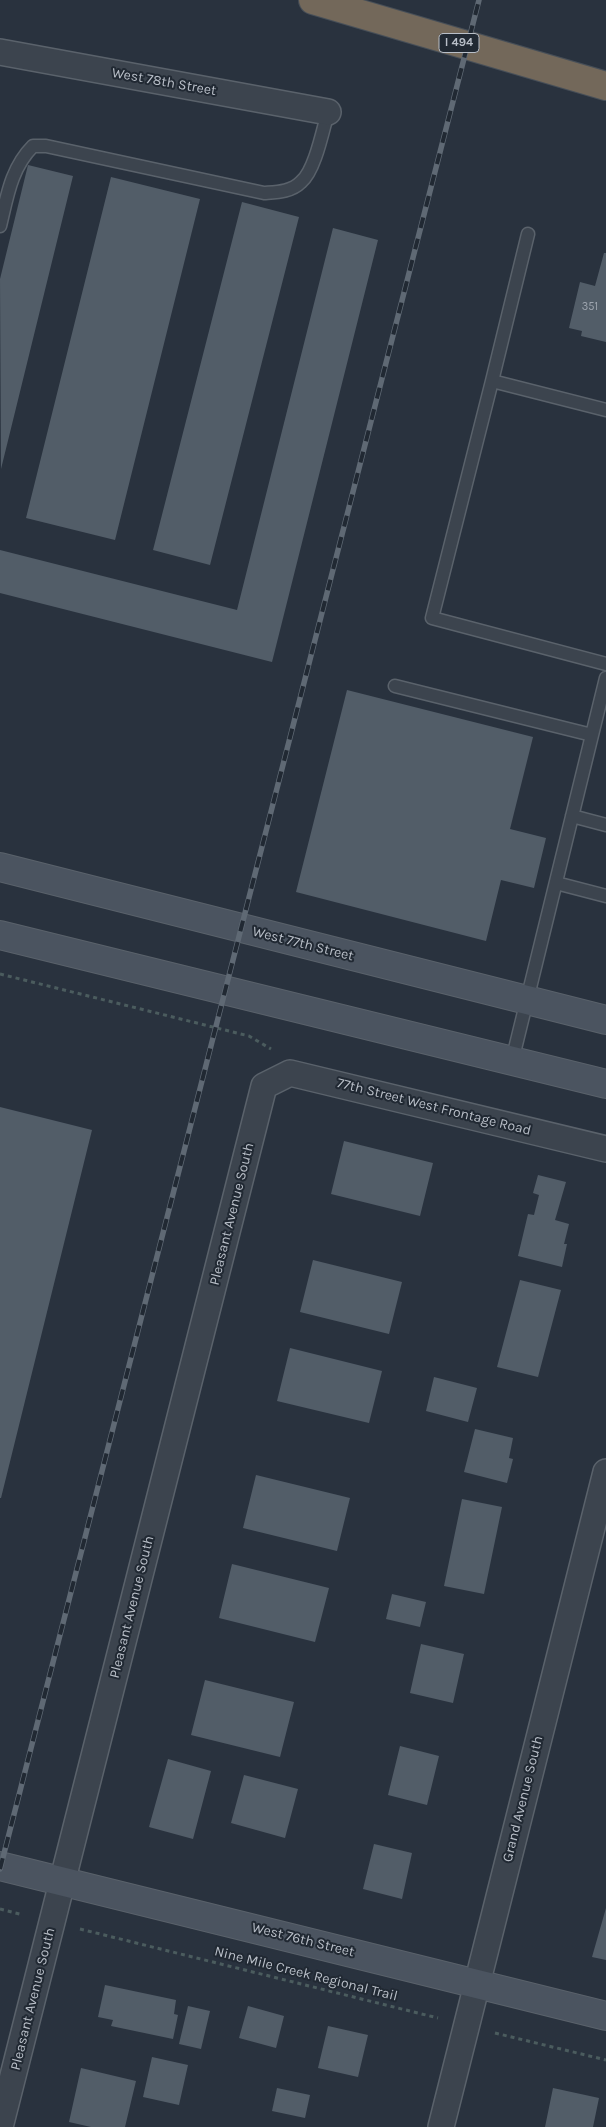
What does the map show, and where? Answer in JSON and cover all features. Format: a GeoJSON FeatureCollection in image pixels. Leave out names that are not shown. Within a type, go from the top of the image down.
{"type":"FeatureCollection","features":[{"type":"Feature","properties":{"kind":"highway","name":"I 494"},"geometry":{"type":"LineString","coordinates":[[312,0],[606,86]]}},
{"type":"Feature","properties":{"kind":"street","name":"West 78th Street"},"geometry":{"type":"LineString","coordinates":[[0,52],[328,112]]}},
{"type":"Feature","properties":{"kind":"street","name":"West 77th Street"},"geometry":{"type":"LineString","coordinates":[[0,867],[606,1020]]}},
{"type":"Feature","properties":{"kind":"street"},"geometry":{"type":"LineString","coordinates":[[0,935],[606,1084]]}},
{"type":"Feature","properties":{"kind":"street","name":"Pleasant Avenue South"},"geometry":{"type":"LineString","coordinates":[[0,2127],[264,1086],[290,1073]]}},
{"type":"Feature","properties":{"kind":"street","name":"77th Street West Frontage Road"},"geometry":{"type":"LineString","coordinates":[[290,1073],[606,1150]]}},
{"type":"Feature","properties":{"kind":"street","name":"Grand Avenue South"},"geometry":{"type":"LineString","coordinates":[[441,2127],[606,1472]]}},
{"type":"Feature","properties":{"kind":"street","name":"West 76th Street"},"geometry":{"type":"LineString","coordinates":[[0,1866],[63,1880],[606,2016]]}},
{"type":"Feature","properties":{"kind":"lane"},"geometry":{"type":"LineString","coordinates":[[0,226],[12,177],[22,157],[33,146],[46,146],[264,193],[284,191],[302,182],[312,164],[328,112]]}},
{"type":"Feature","properties":{"kind":"lane"},"geometry":{"type":"LineString","coordinates":[[528,234],[432,618],[606,664]]}},
{"type":"Feature","properties":{"kind":"lane"},"geometry":{"type":"LineString","coordinates":[[492,380],[606,410]]}},
{"type":"Feature","properties":{"kind":"lane"},"geometry":{"type":"LineString","coordinates":[[512,1062],[606,678]]}},
{"type":"Feature","properties":{"kind":"lane"},"geometry":{"type":"LineString","coordinates":[[395,686],[592,735]]}},
{"type":"Feature","properties":{"kind":"lane"},"geometry":{"type":"LineString","coordinates":[[572,816],[606,825]]}},
{"type":"Feature","properties":{"kind":"lane"},"geometry":{"type":"LineString","coordinates":[[556,883],[606,896]]}},
{"type":"Feature","properties":{"kind":"path"},"geometry":{"type":"LineString","coordinates":[[0,974],[249,1036],[271,1049],[290,1073]]}},
{"type":"Feature","properties":{"kind":"path","name":"Nine Mile Creek Regional Trail"},"geometry":{"type":"LineString","coordinates":[[0,1909],[606,2060]]}},
{"type":"Feature","properties":{"kind":"building"},"geometry":{"type":"Polygon","coordinates":[[[28,165],[73,176],[1,469],[0,279],[28,165]]]}},
{"type":"Feature","properties":{"kind":"building"},"geometry":{"type":"Polygon","coordinates":[[[111,177],[200,199],[115,540],[26,518],[111,177]]]}},
{"type":"Feature","properties":{"kind":"building"},"geometry":{"type":"Polygon","coordinates":[[[242,202],[299,217],[210,565],[153,550],[242,202]]]}},
{"type":"Feature","properties":{"kind":"building"},"geometry":{"type":"Polygon","coordinates":[[[333,228],[378,240],[272,662],[0,593],[0,550],[237,610],[333,228]]]}},
{"type":"Feature","properties":{"kind":"building"},"geometry":{"type":"Polygon","coordinates":[[[604,253],[606,253],[606,342],[581,336],[582,331],[569,328],[580,282],[595,286],[604,253]]]}},
{"type":"Feature","properties":{"kind":"building"},"geometry":{"type":"Polygon","coordinates":[[[347,690],[533,737],[510,829],[546,838],[534,888],[501,880],[486,941],[296,892],[347,690]]]}},
{"type":"Feature","properties":{"kind":"building"},"geometry":{"type":"Polygon","coordinates":[[[0,1107],[92,1130],[1,1498],[0,1498],[0,1107]]]}},
{"type":"Feature","properties":{"kind":"building"},"geometry":{"type":"Polygon","coordinates":[[[344,1141],[433,1163],[420,1216],[331,1194],[344,1141]]]}},
{"type":"Feature","properties":{"kind":"building"},"geometry":{"type":"Polygon","coordinates":[[[538,1175],[566,1182],[555,1220],[569,1224],[564,1244],[567,1244],[562,1267],[518,1256],[528,1214],[534,1215],[539,1195],[533,1193],[538,1175]]]}},
{"type":"Feature","properties":{"kind":"building"},"geometry":{"type":"Polygon","coordinates":[[[313,1260],[402,1282],[389,1334],[300,1312],[313,1260]]]}},
{"type":"Feature","properties":{"kind":"building"},"geometry":{"type":"Polygon","coordinates":[[[520,1280],[561,1290],[538,1377],[497,1367],[520,1280]]]}},
{"type":"Feature","properties":{"kind":"building"},"geometry":{"type":"Polygon","coordinates":[[[290,1348],[382,1371],[369,1423],[277,1401],[290,1348]]]}},
{"type":"Feature","properties":{"kind":"building"},"geometry":{"type":"Polygon","coordinates":[[[434,1377],[477,1388],[468,1422],[426,1411],[434,1377]]]}},
{"type":"Feature","properties":{"kind":"building"},"geometry":{"type":"Polygon","coordinates":[[[475,1429],[513,1438],[509,1458],[513,1459],[507,1483],[464,1472],[475,1429]]]}},
{"type":"Feature","properties":{"kind":"building"},"geometry":{"type":"Polygon","coordinates":[[[256,1475],[350,1498],[337,1551],[243,1528],[256,1475]]]}},
{"type":"Feature","properties":{"kind":"building"},"geometry":{"type":"Polygon","coordinates":[[[462,1499],[502,1507],[484,1594],[444,1586],[462,1499]]]}},
{"type":"Feature","properties":{"kind":"building"},"geometry":{"type":"Polygon","coordinates":[[[232,1564],[329,1588],[315,1642],[219,1618],[232,1564]]]}},
{"type":"Feature","properties":{"kind":"building"},"geometry":{"type":"Polygon","coordinates":[[[392,1594],[426,1602],[420,1627],[386,1619],[392,1594]]]}},
{"type":"Feature","properties":{"kind":"building"},"geometry":{"type":"Polygon","coordinates":[[[421,1644],[464,1654],[453,1703],[410,1693],[421,1644]]]}},
{"type":"Feature","properties":{"kind":"building"},"geometry":{"type":"Polygon","coordinates":[[[205,1680],[294,1702],[280,1757],[191,1735],[205,1680]]]}},
{"type":"Feature","properties":{"kind":"building"},"geometry":{"type":"Polygon","coordinates":[[[400,1746],[439,1756],[427,1805],[388,1795],[400,1746]]]}},
{"type":"Feature","properties":{"kind":"building"},"geometry":{"type":"Polygon","coordinates":[[[168,1759],[211,1771],[193,1839],[149,1827],[168,1759]]]}},
{"type":"Feature","properties":{"kind":"building"},"geometry":{"type":"Polygon","coordinates":[[[244,1775],[298,1789],[285,1838],[231,1823],[244,1775]]]}},
{"type":"Feature","properties":{"kind":"building"},"geometry":{"type":"Polygon","coordinates":[[[374,1844],[412,1853],[402,1899],[363,1889],[374,1844]]]}},
{"type":"Feature","properties":{"kind":"building"},"geometry":{"type":"Polygon","coordinates":[[[606,1908],[606,1960],[592,1957],[606,1908]]]}},
{"type":"Feature","properties":{"kind":"building"},"geometry":{"type":"Polygon","coordinates":[[[105,1985],[176,2000],[174,2014],[178,2015],[173,2039],[111,2026],[113,2020],[98,2017],[105,1985]]]}},
{"type":"Feature","properties":{"kind":"building"},"geometry":{"type":"Polygon","coordinates":[[[188,2006],[210,2011],[201,2049],[179,2044],[188,2006]]]}},
{"type":"Feature","properties":{"kind":"building"},"geometry":{"type":"Polygon","coordinates":[[[248,2006],[284,2016],[276,2048],[239,2038],[248,2006]]]}},
{"type":"Feature","properties":{"kind":"building"},"geometry":{"type":"Polygon","coordinates":[[[328,2026],[368,2035],[358,2077],[318,2068],[328,2026]]]}},
{"type":"Feature","properties":{"kind":"building"},"geometry":{"type":"Polygon","coordinates":[[[152,2057],[188,2065],[179,2105],[143,2097],[152,2057]]]}},
{"type":"Feature","properties":{"kind":"building"},"geometry":{"type":"Polygon","coordinates":[[[81,2068],[136,2081],[125,2127],[91,2127],[69,2122],[81,2068]]]}},
{"type":"Feature","properties":{"kind":"building"},"geometry":{"type":"Polygon","coordinates":[[[277,2088],[310,2095],[305,2118],[272,2111],[277,2088]]]}},
{"type":"Feature","properties":{"kind":"building"},"geometry":{"type":"Polygon","coordinates":[[[553,2088],[599,2098],[593,2127],[545,2127],[553,2088]]]}},
{"type":"Feature","properties":{"kind":"railway"},"geometry":{"type":"LineString","coordinates":[[0,1869],[479,0]]}}]}
